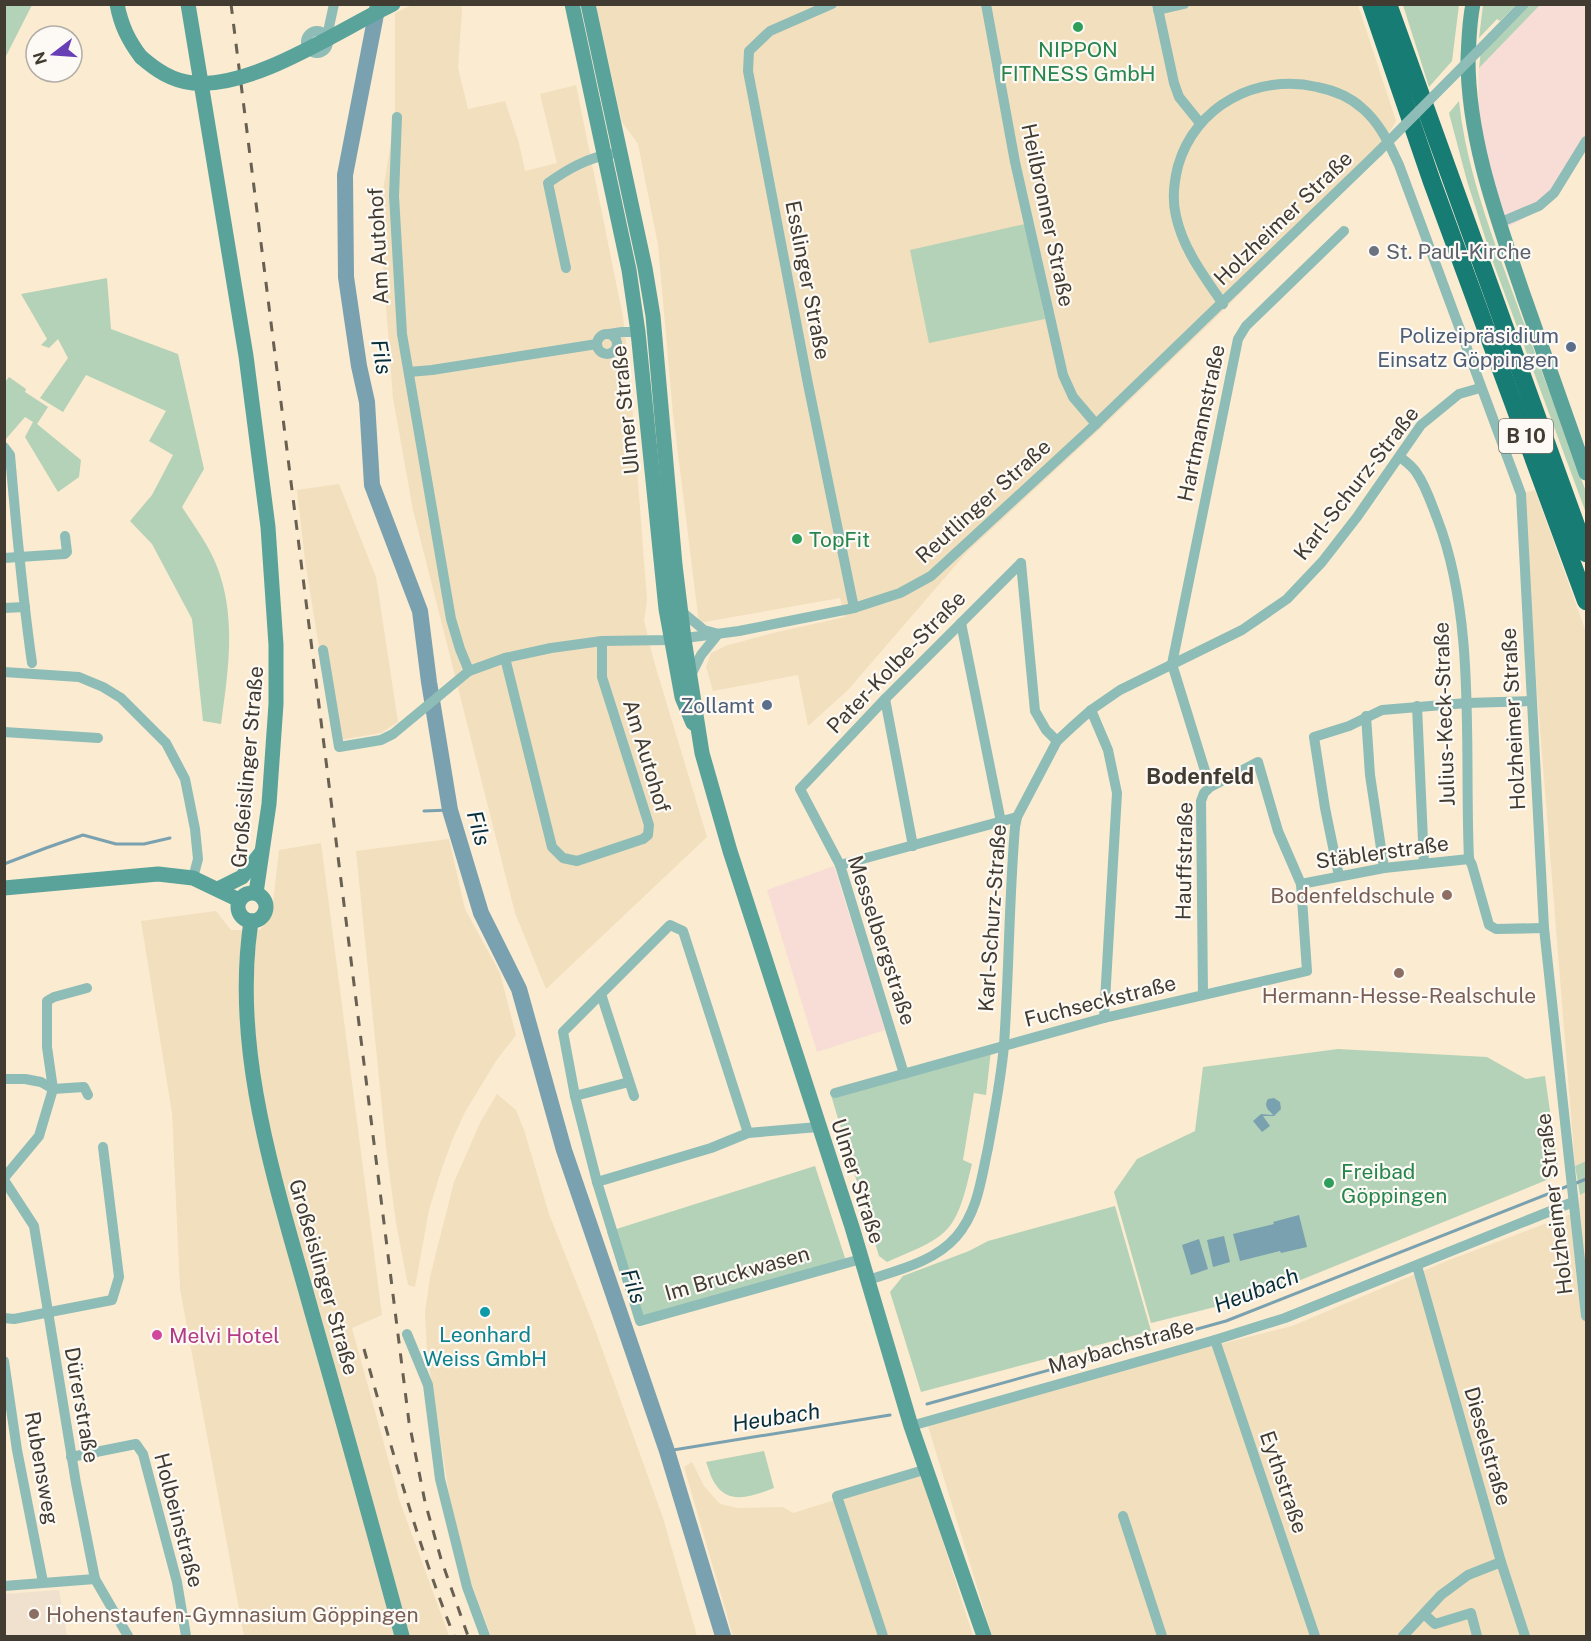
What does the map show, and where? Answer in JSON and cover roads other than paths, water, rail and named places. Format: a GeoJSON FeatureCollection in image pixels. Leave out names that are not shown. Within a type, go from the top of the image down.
{"type":"FeatureCollection","features":[{"type":"Feature","properties":{"kind":"highway","name":"B 10"},"geometry":{"type":"LineString","coordinates":[[1371,4],[1432,182],[1587,601]]}},
{"type":"Feature","properties":{"kind":"highway","name":"B 10"},"geometry":{"type":"LineString","coordinates":[[1388,4],[1587,554]]}},
{"type":"Feature","properties":{"kind":"main road"},"geometry":{"type":"LineString","coordinates":[[117,4],[120,22],[128,41],[141,57],[169,77],[193,83],[235,79],[286,59],[393,4]]}},
{"type":"Feature","properties":{"kind":"main road","name":"Großeislinger Straße"},"geometry":{"type":"LineString","coordinates":[[188,4],[246,356],[268,527],[276,645],[276,704],[263,850],[256,893]]}},
{"type":"Feature","properties":{"kind":"main road"},"geometry":{"type":"LineString","coordinates":[[572,4],[597,78]]}},
{"type":"Feature","properties":{"kind":"main road"},"geometry":{"type":"LineString","coordinates":[[1473,4],[1469,22],[1468,73],[1471,109],[1480,159],[1499,223],[1587,473]]}},
{"type":"Feature","properties":{"kind":"main road"},"geometry":{"type":"LineString","coordinates":[[589,6],[597,78]]}},
{"type":"Feature","properties":{"kind":"main road","name":"Ulmer Straße"},"geometry":{"type":"LineString","coordinates":[[597,78],[613,153],[645,268],[653,316],[681,610],[677,640],[691,675],[699,737],[730,851],[868,1280],[911,1426],[984,1636]]}},
{"type":"Feature","properties":{"kind":"main road","name":"Ulmer Straße"},"geometry":{"type":"LineString","coordinates":[[613,153],[638,332],[657,536],[677,640],[681,697],[699,737]]}},
{"type":"Feature","properties":{"kind":"main road"},"geometry":{"type":"LineString","coordinates":[[218,889],[242,877],[263,850]]}},
{"type":"Feature","properties":{"kind":"main road"},"geometry":{"type":"LineString","coordinates":[[4,888],[158,874],[192,878],[240,900]]}},
{"type":"Feature","properties":{"kind":"main road"},"geometry":{"type":"LineString","coordinates":[[247,893],[256,893],[264,898],[267,905],[266,911],[260,919],[251,921],[242,918],[239,914],[240,900],[247,893]]}},
{"type":"Feature","properties":{"kind":"main road","name":"Großeislinger Straße"},"geometry":{"type":"LineString","coordinates":[[251,921],[246,978],[247,1022],[263,1130],[402,1636]]}},
{"type":"Feature","properties":{"kind":"street"},"geometry":{"type":"LineString","coordinates":[[327,36],[334,4]]}},
{"type":"Feature","properties":{"kind":"street","name":"Esslinger Straße"},"geometry":{"type":"LineString","coordinates":[[832,4],[770,31],[749,51],[748,71],[810,396],[854,608]]}},
{"type":"Feature","properties":{"kind":"street","name":"Heilbronner Straße"},"geometry":{"type":"LineString","coordinates":[[986,4],[1015,162],[1063,375],[1073,397],[1096,424]]}},
{"type":"Feature","properties":{"kind":"street"},"geometry":{"type":"LineString","coordinates":[[1184,4],[1157,7],[1172,79],[1179,97],[1200,123]]}},
{"type":"Feature","properties":{"kind":"street","name":"Holzheimer Straße"},"geometry":{"type":"LineString","coordinates":[[1524,4],[1492,37],[1378,152],[1223,303],[1196,266],[1180,233],[1175,214],[1174,188],[1178,166],[1188,141],[1200,123],[1222,104],[1253,89],[1280,84],[1303,84],[1346,97],[1362,108],[1384,134],[1399,165],[1521,494],[1544,928],[1587,1316]]}},
{"type":"Feature","properties":{"kind":"street","name":"Am Autohof"},"geometry":{"type":"LineString","coordinates":[[398,117],[394,212],[402,334],[452,619],[469,671]]}},
{"type":"Feature","properties":{"kind":"street"},"geometry":{"type":"LineString","coordinates":[[1499,223],[1539,206],[1554,193],[1587,141]]}},
{"type":"Feature","properties":{"kind":"street"},"geometry":{"type":"LineString","coordinates":[[566,268],[548,183],[582,162],[613,153]]}},
{"type":"Feature","properties":{"kind":"street","name":"Hartmannstraße"},"geometry":{"type":"LineString","coordinates":[[1172,663],[1238,339],[1246,326],[1344,231]]}},
{"type":"Feature","properties":{"kind":"street","name":"Reutlinger Straße"},"geometry":{"type":"LineString","coordinates":[[677,640],[854,608],[900,593],[931,576],[1223,303]]}},
{"type":"Feature","properties":{"kind":"street"},"geometry":{"type":"LineString","coordinates":[[609,334],[617,343],[614,351],[606,354],[601,352],[597,344],[600,336],[609,334],[638,332]]}},
{"type":"Feature","properties":{"kind":"street"},"geometry":{"type":"LineString","coordinates":[[409,372],[442,369],[597,344]]}},
{"type":"Feature","properties":{"kind":"street","name":"Karl-Schurz-Straße"},"geometry":{"type":"LineString","coordinates":[[868,1280],[924,1260],[944,1249],[957,1236],[971,1216],[980,1185],[998,1095],[1004,1046],[1017,817],[1057,741],[1091,710],[1120,690],[1242,630],[1287,599],[1322,562],[1358,517],[1421,425],[1459,394],[1480,388]]}},
{"type":"Feature","properties":{"kind":"street"},"geometry":{"type":"LineString","coordinates":[[4,447],[10,456],[18,557],[32,663]]}},
{"type":"Feature","properties":{"kind":"street","name":"Julius-Keck-Straße"},"geometry":{"type":"LineString","coordinates":[[1400,457],[1415,471],[1426,489],[1448,548],[1460,616],[1467,703],[1469,859],[1488,925],[1496,929],[1544,928]]}},
{"type":"Feature","properties":{"kind":"street"},"geometry":{"type":"LineString","coordinates":[[4,558],[65,555],[67,552],[65,536]]}},
{"type":"Feature","properties":{"kind":"street","name":"Pater-Kolbe-Straße"},"geometry":{"type":"LineString","coordinates":[[800,789],[885,699],[1021,562],[1035,711],[1046,730],[1057,741]]}},
{"type":"Feature","properties":{"kind":"street"},"geometry":{"type":"LineString","coordinates":[[4,608],[25,607]]}},
{"type":"Feature","properties":{"kind":"street"},"geometry":{"type":"LineString","coordinates":[[681,610],[704,630],[718,634],[700,654],[691,675]]}},
{"type":"Feature","properties":{"kind":"street"},"geometry":{"type":"LineString","coordinates":[[961,623],[1001,822]]}},
{"type":"Feature","properties":{"kind":"street"},"geometry":{"type":"LineString","coordinates":[[323,650],[339,747],[381,740],[393,734],[469,671],[505,658],[551,648],[602,641],[677,640]]}},
{"type":"Feature","properties":{"kind":"street","name":"Am Autohof"},"geometry":{"type":"LineString","coordinates":[[505,658],[552,848],[563,858],[577,861],[643,839],[648,835],[649,825],[602,677],[602,641]]}},
{"type":"Feature","properties":{"kind":"street","name":"Hauffstraße"},"geometry":{"type":"LineString","coordinates":[[1172,663],[1210,787],[1204,793],[1201,801],[1203,995]]}},
{"type":"Feature","properties":{"kind":"street"},"geometry":{"type":"LineString","coordinates":[[4,672],[79,677],[103,687],[121,698],[166,743],[184,779],[195,829],[198,859],[192,878]]}},
{"type":"Feature","properties":{"kind":"street"},"geometry":{"type":"LineString","coordinates":[[885,699],[913,846]]}},
{"type":"Feature","properties":{"kind":"street"},"geometry":{"type":"LineString","coordinates":[[1339,876],[1314,737],[1349,726],[1382,710],[1417,706],[1531,701]]}},
{"type":"Feature","properties":{"kind":"street"},"geometry":{"type":"LineString","coordinates":[[1417,706],[1424,863]]}},
{"type":"Feature","properties":{"kind":"street"},"geometry":{"type":"LineString","coordinates":[[1091,710],[1108,750],[1117,793],[1104,1018]]}},
{"type":"Feature","properties":{"kind":"street"},"geometry":{"type":"LineString","coordinates":[[1366,717],[1370,774],[1384,868]]}},
{"type":"Feature","properties":{"kind":"street"},"geometry":{"type":"LineString","coordinates":[[4,732],[98,738]]}},
{"type":"Feature","properties":{"kind":"street"},"geometry":{"type":"LineString","coordinates":[[1210,787],[1258,762],[1278,831],[1301,884]]}},
{"type":"Feature","properties":{"kind":"street","name":"Messelbergstraße"},"geometry":{"type":"LineString","coordinates":[[800,789],[840,865],[904,1074]]}},
{"type":"Feature","properties":{"kind":"street"},"geometry":{"type":"LineString","coordinates":[[840,865],[1017,817]]}},
{"type":"Feature","properties":{"kind":"street","name":"Stäblerstraße"},"geometry":{"type":"LineString","coordinates":[[1301,884],[1384,868],[1469,859]]}},
{"type":"Feature","properties":{"kind":"street","name":"Fuchseckstraße"},"geometry":{"type":"LineString","coordinates":[[835,1093],[1104,1018],[1307,971],[1301,884]]}},
{"type":"Feature","properties":{"kind":"street","name":"Im Bruckwasen"},"geometry":{"type":"LineString","coordinates":[[748,1133],[683,931],[670,925],[563,1032],[597,1182],[640,1321],[861,1258]]}},
{"type":"Feature","properties":{"kind":"street"},"geometry":{"type":"LineString","coordinates":[[4,1179],[39,1136],[53,1089],[47,1047],[47,1001],[87,988]]}},
{"type":"Feature","properties":{"kind":"street"},"geometry":{"type":"LineString","coordinates":[[601,994],[634,1096]]}},
{"type":"Feature","properties":{"kind":"street"},"geometry":{"type":"LineString","coordinates":[[4,1079],[41,1082],[53,1089],[84,1087],[88,1095]]}},
{"type":"Feature","properties":{"kind":"street"},"geometry":{"type":"LineString","coordinates":[[576,1096],[629,1082]]}},
{"type":"Feature","properties":{"kind":"street"},"geometry":{"type":"LineString","coordinates":[[597,1182],[711,1148],[748,1133],[818,1127]]}},
{"type":"Feature","properties":{"kind":"street"},"geometry":{"type":"LineString","coordinates":[[4,1318],[14,1319],[47,1314],[112,1300],[118,1277],[103,1147]]}},
{"type":"Feature","properties":{"kind":"street","name":"Dürerstraße"},"geometry":{"type":"LineString","coordinates":[[4,1179],[34,1226],[71,1457],[95,1579],[128,1636]]}},
{"type":"Feature","properties":{"kind":"street","name":"Maybachstraße"},"geometry":{"type":"LineString","coordinates":[[911,1426],[1285,1318],[1417,1266],[1573,1199]]}},
{"type":"Feature","properties":{"kind":"street","name":"Dieselstraße"},"geometry":{"type":"LineString","coordinates":[[1417,1266],[1501,1562],[1525,1636]]}},
{"type":"Feature","properties":{"kind":"street"},"geometry":{"type":"LineString","coordinates":[[407,1334],[428,1385],[440,1479],[467,1587],[485,1636]]}},
{"type":"Feature","properties":{"kind":"street","name":"Eythstraße"},"geometry":{"type":"LineString","coordinates":[[1215,1340],[1316,1636]]}},
{"type":"Feature","properties":{"kind":"street","name":"Rubensweg"},"geometry":{"type":"LineString","coordinates":[[4,1361],[17,1450],[43,1582]]}},
{"type":"Feature","properties":{"kind":"street","name":"Holbeinstraße"},"geometry":{"type":"LineString","coordinates":[[71,1457],[136,1444],[143,1454],[177,1582],[186,1636]]}},
{"type":"Feature","properties":{"kind":"street"},"geometry":{"type":"LineString","coordinates":[[883,1636],[837,1496],[927,1469]]}},
{"type":"Feature","properties":{"kind":"street"},"geometry":{"type":"LineString","coordinates":[[1123,1516],[1162,1636]]}},
{"type":"Feature","properties":{"kind":"street"},"geometry":{"type":"LineString","coordinates":[[1403,1636],[1441,1595],[1468,1575],[1501,1562]]}},
{"type":"Feature","properties":{"kind":"street"},"geometry":{"type":"LineString","coordinates":[[4,1586],[95,1579]]}},
{"type":"Feature","properties":{"kind":"street"},"geometry":{"type":"LineString","coordinates":[[1424,1614],[1435,1624],[1471,1613],[1478,1636]]}},
{"type":"Feature","properties":{"kind":"water"},"geometry":{"type":"Polygon","coordinates":[[[1274,1098],[1280,1102],[1281,1109],[1274,1116],[1263,1116],[1270,1126],[1262,1132],[1253,1121],[1261,1114],[1273,1115],[1266,1104],[1268,1099],[1274,1098]]]}},
{"type":"Feature","properties":{"kind":"water"},"geometry":{"type":"Polygon","coordinates":[[[1299,1215],[1307,1247],[1240,1261],[1233,1234],[1299,1215]]]}},
{"type":"Feature","properties":{"kind":"water"},"geometry":{"type":"Polygon","coordinates":[[[1224,1236],[1230,1262],[1213,1267],[1207,1240],[1224,1236]]]}},
{"type":"Feature","properties":{"kind":"water"},"geometry":{"type":"Polygon","coordinates":[[[1199,1239],[1208,1269],[1191,1275],[1182,1245],[1199,1239]]]}},
{"type":"Feature","properties":{"kind":"waterway","name":"Fils"},"geometry":{"type":"LineString","coordinates":[[378,4],[345,175],[346,277],[359,366],[367,402],[372,485],[420,611],[450,810],[481,913],[519,989],[564,1150],[667,1451],[723,1636]]}},
{"type":"Feature","properties":{"kind":"waterway"},"geometry":{"type":"LineString","coordinates":[[424,811],[450,810]]}},
{"type":"Feature","properties":{"kind":"waterway"},"geometry":{"type":"LineString","coordinates":[[4,864],[83,835],[116,844],[144,844],[170,838]]}},
{"type":"Feature","properties":{"kind":"waterway","name":"Heubach"},"geometry":{"type":"LineString","coordinates":[[1574,1184],[1586,1179]]}},
{"type":"Feature","properties":{"kind":"waterway","name":"Heubach"},"geometry":{"type":"LineString","coordinates":[[927,1404],[1226,1321],[1568,1186]]}},
{"type":"Feature","properties":{"kind":"waterway","name":"Heubach"},"geometry":{"type":"LineString","coordinates":[[667,1451],[890,1415]]}},
{"type":"Feature","properties":{"kind":"railway"},"geometry":{"type":"LineString","coordinates":[[231,4],[409,1422],[425,1502],[441,1559],[468,1636]]}},
{"type":"Feature","properties":{"kind":"railway"},"geometry":{"type":"LineString","coordinates":[[364,1349],[416,1530],[454,1636]]}},
{"type":"Feature","properties":{"kind":"place","name":"NIPPON FITNESS GmbH"},"geometry":{"type":"Point","coordinates":[1078,27]}},
{"type":"Feature","properties":{"kind":"place","name":"St. Paul-Kirche"},"geometry":{"type":"Point","coordinates":[1374,251]}},
{"type":"Feature","properties":{"kind":"place","name":"Polizeipräsidium Einsatz Göppingen"},"geometry":{"type":"Point","coordinates":[1571,347]}},
{"type":"Feature","properties":{"kind":"place","name":"TopFit"},"geometry":{"type":"Point","coordinates":[797,539]}},
{"type":"Feature","properties":{"kind":"place","name":"Zollamt"},"geometry":{"type":"Point","coordinates":[767,705]}},
{"type":"Feature","properties":{"kind":"place","name":"Bodenfeldschule"},"geometry":{"type":"Point","coordinates":[1447,895]}},
{"type":"Feature","properties":{"kind":"place","name":"Hermann-Hesse-Realschule"},"geometry":{"type":"Point","coordinates":[1399,973]}},
{"type":"Feature","properties":{"kind":"place","name":"Freibad Göppingen"},"geometry":{"type":"Point","coordinates":[1329,1183]}},
{"type":"Feature","properties":{"kind":"place","name":"Leonhard Weiss GmbH"},"geometry":{"type":"Point","coordinates":[485,1312]}},
{"type":"Feature","properties":{"kind":"place","name":"Melvi Hotel"},"geometry":{"type":"Point","coordinates":[157,1335]}},
{"type":"Feature","properties":{"kind":"place","name":"Hohenstaufen-Gymnasium Göppingen"},"geometry":{"type":"Point","coordinates":[34,1614]}},
{"type":"Feature","properties":{"kind":"district","name":"Bodenfeld"},"geometry":{"type":"Point","coordinates":[1200,776]}}]}
